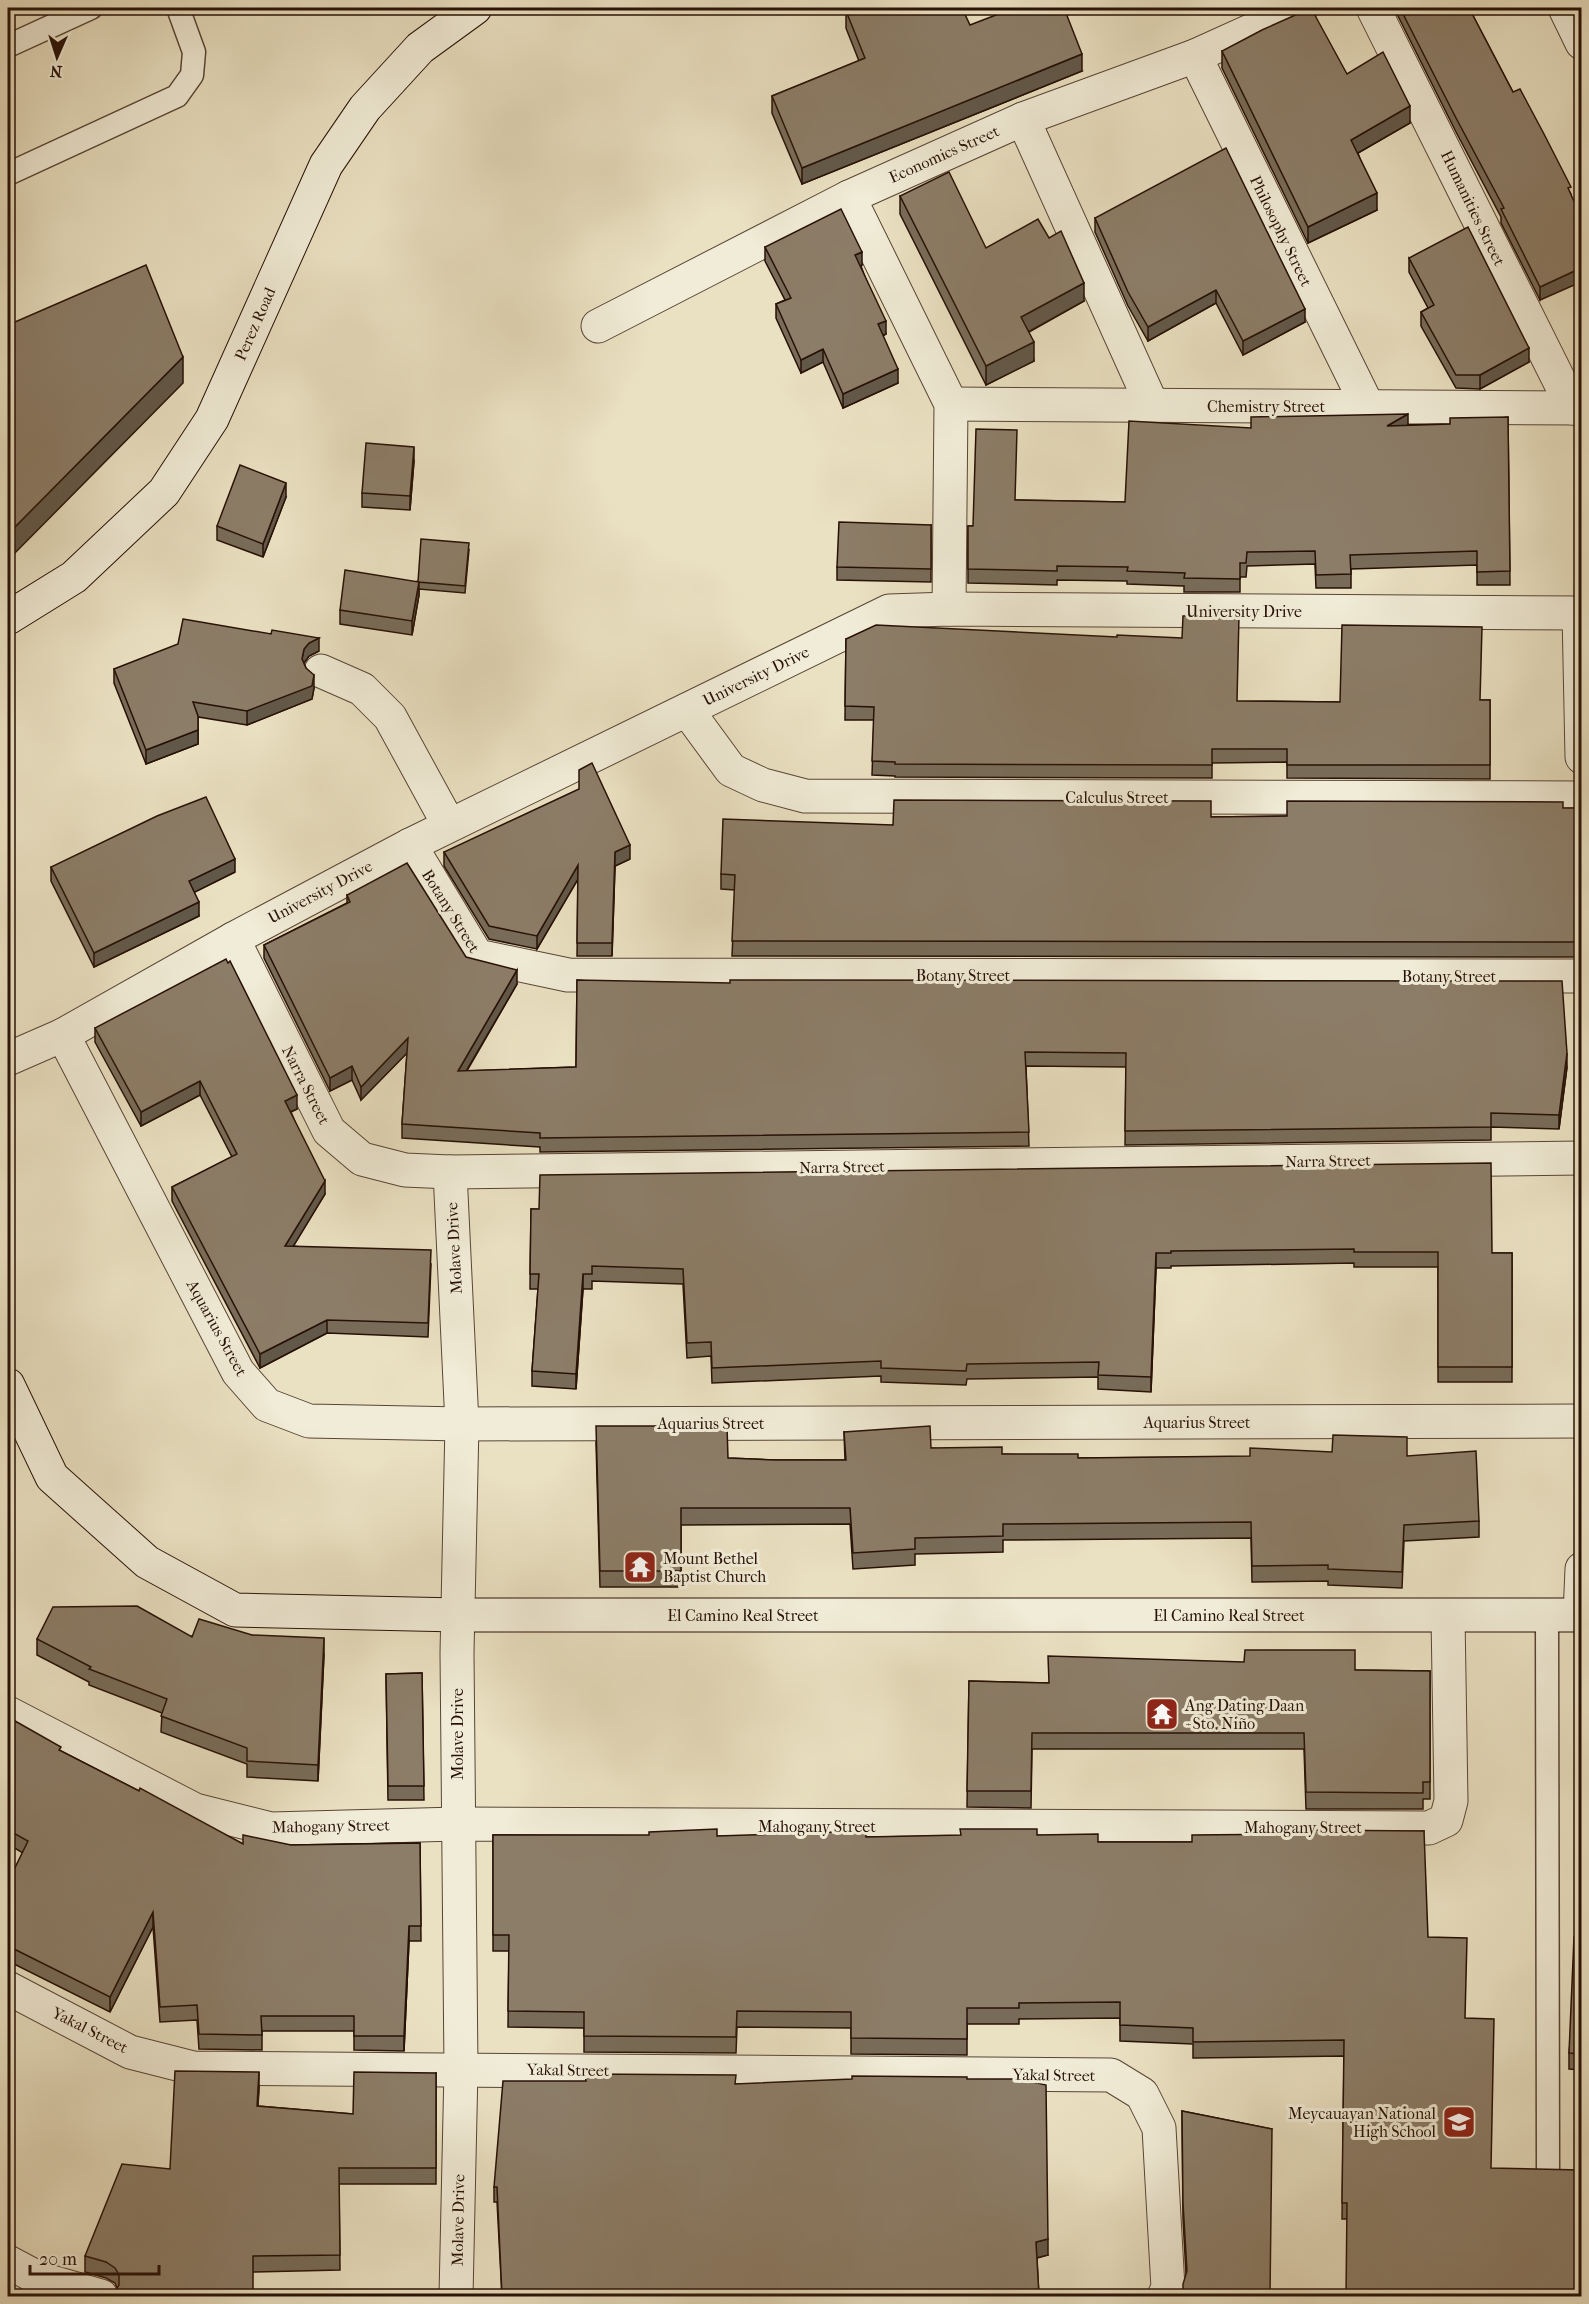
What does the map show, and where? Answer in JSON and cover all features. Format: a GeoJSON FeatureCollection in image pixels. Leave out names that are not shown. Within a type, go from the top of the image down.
{"type":"FeatureCollection","features":[{"type":"Feature","properties":{"kind":"street","name":"Perez Road"},"geometry":{"type":"LineString","coordinates":[[8,618],[74,576],[164,492],[212,419],[326,165],[365,108],[420,48],[475,8]]}},
{"type":"Feature","properties":{"kind":"street","name":"Economics Street"},"geometry":{"type":"LineString","coordinates":[[598,327],[849,197],[1023,119],[1195,56],[1301,8]]}},
{"type":"Feature","properties":{"kind":"street","name":"Humanities Street"},"geometry":{"type":"LineString","coordinates":[[1373,8],[1577,408]]}},
{"type":"Feature","properties":{"kind":"street"},"geometry":{"type":"LineString","coordinates":[[1565,8],[1581,42]]}},
{"type":"Feature","properties":{"kind":"street","name":"Philosophy Street"},"geometry":{"type":"LineString","coordinates":[[1195,56],[1368,407]]}},
{"type":"Feature","properties":{"kind":"street"},"geometry":{"type":"LineString","coordinates":[[1023,119],[1152,405]]}},
{"type":"Feature","properties":{"kind":"street"},"geometry":{"type":"LineString","coordinates":[[849,197],[951,404],[949,609]]}},
{"type":"Feature","properties":{"kind":"street","name":"Chemistry Street"},"geometry":{"type":"LineString","coordinates":[[951,404],[1577,408]]}},
{"type":"Feature","properties":{"kind":"street","name":"University Drive"},"geometry":{"type":"LineString","coordinates":[[8,1059],[63,1035],[233,939],[449,825],[889,611],[949,609],[1580,613]]}},
{"type":"Feature","properties":{"kind":"street"},"geometry":{"type":"LineString","coordinates":[[1580,613],[1581,757]]}},
{"type":"Feature","properties":{"kind":"street"},"geometry":{"type":"LineString","coordinates":[[321,671],[362,689],[390,717],[449,825]]}},
{"type":"Feature","properties":{"kind":"street","name":"Calculus Street"},"geometry":{"type":"LineString","coordinates":[[687,710],[731,770],[763,785],[806,796],[1581,798]]}},
{"type":"Feature","properties":{"kind":"street","name":"Botany Street"},"geometry":{"type":"LineString","coordinates":[[410,845],[477,956],[568,975],[1581,976]]}},
{"type":"Feature","properties":{"kind":"street","name":"Narra Street"},"geometry":{"type":"LineString","coordinates":[[233,939],[329,1131],[362,1159],[405,1170],[450,1172],[1581,1158]]}},
{"type":"Feature","properties":{"kind":"street","name":"Aquarius Street"},"geometry":{"type":"LineString","coordinates":[[63,1035],[238,1372],[267,1405],[309,1421],[462,1424],[1581,1421]]}},
{"type":"Feature","properties":{"kind":"street","name":"Molave Drive"},"geometry":{"type":"LineString","coordinates":[[450,1172],[462,1424],[457,1824],[461,2069],[456,2296]]}},
{"type":"Feature","properties":{"kind":"street","name":"El Camino Real Street"},"geometry":{"type":"LineString","coordinates":[[8,1385],[52,1477],[147,1562],[235,1610],[458,1615],[1581,1615]]}},
{"type":"Feature","properties":{"kind":"street"},"geometry":{"type":"LineString","coordinates":[[1581,1569],[1581,1615]]}},
{"type":"Feature","properties":{"kind":"street","name":"Mahogany Street"},"geometry":{"type":"LineString","coordinates":[[8,1713],[195,1810],[271,1828],[457,1824],[1429,1828],[1446,1820],[1451,1801],[1448,1616]]}},
{"type":"Feature","properties":{"kind":"street","name":"Yakal Street"},"geometry":{"type":"LineString","coordinates":[[8,1988],[130,2052],[193,2068],[1111,2075],[1142,2094],[1159,2128],[1168,2288],[1164,2296]]}},
{"type":"Feature","properties":{"kind":"street"},"geometry":{"type":"LineString","coordinates":[[8,2262],[33,2287],[101,2296]]}},
{"type":"Feature","properties":{"kind":"lane"},"geometry":{"type":"LineString","coordinates":[[8,46],[92,8]]}},
{"type":"Feature","properties":{"kind":"lane"},"geometry":{"type":"LineString","coordinates":[[8,174],[177,96],[192,75],[194,52],[178,8]]}},
{"type":"Feature","properties":{"kind":"lane"},"geometry":{"type":"LineString","coordinates":[[1547,1615],[1548,2171]]}},
{"type":"Feature","properties":{"kind":"building"},"geometry":{"type":"Polygon","coordinates":[[[855,8],[962,8],[970,25],[1014,8],[1064,8],[1082,54],[802,168],[772,96],[865,58],[846,11],[855,8]]]}},
{"type":"Feature","properties":{"kind":"building"},"geometry":{"type":"Polygon","coordinates":[[[1311,8],[1347,74],[1383,52],[1410,106],[1351,140],[1377,193],[1308,227],[1222,51],[1311,8]]]}},
{"type":"Feature","properties":{"kind":"building"},"geometry":{"type":"Polygon","coordinates":[[[1400,8],[1469,8],[1513,92],[1520,89],[1571,187],[1568,188],[1581,217],[1581,268],[1540,287],[1501,209],[1504,208],[1400,8]]]}},
{"type":"Feature","properties":{"kind":"building"},"geometry":{"type":"Polygon","coordinates":[[[1226,148],[1305,309],[1243,341],[1216,290],[1148,327],[1128,292],[1095,218],[1226,148]]]}},
{"type":"Feature","properties":{"kind":"building"},"geometry":{"type":"Polygon","coordinates":[[[949,172],[986,248],[1038,219],[1049,238],[1061,231],[1084,283],[1021,317],[1034,342],[986,366],[900,196],[949,172]]]}},
{"type":"Feature","properties":{"kind":"building"},"geometry":{"type":"Polygon","coordinates":[[[841,209],[862,252],[855,255],[886,321],[878,324],[898,369],[843,394],[823,349],[801,360],[776,304],[791,298],[765,247],[841,209]]]}},
{"type":"Feature","properties":{"kind":"building"},"geometry":{"type":"Polygon","coordinates":[[[1468,227],[1529,348],[1480,375],[1456,375],[1421,312],[1434,305],[1409,258],[1468,227]]]}},
{"type":"Feature","properties":{"kind":"building"},"geometry":{"type":"Polygon","coordinates":[[[146,265],[183,357],[8,534],[8,325],[146,265]]]}},
{"type":"Feature","properties":{"kind":"building"},"geometry":{"type":"Polygon","coordinates":[[[1408,414],[1387,426],[1450,424],[1450,418],[1508,417],[1510,571],[1477,572],[1477,551],[1350,555],[1351,574],[1316,575],[1315,551],[1247,552],[1246,563],[1240,563],[1240,579],[1184,578],[1185,573],[1127,571],[1128,567],[1057,566],[1057,571],[968,569],[968,526],[973,526],[976,429],[1017,430],[1015,500],[1125,502],[1129,421],[1251,428],[1251,417],[1408,414]]]}},
{"type":"Feature","properties":{"kind":"building"},"geometry":{"type":"Polygon","coordinates":[[[366,443],[414,447],[410,496],[362,493],[366,443]]]}},
{"type":"Feature","properties":{"kind":"building"},"geometry":{"type":"Polygon","coordinates":[[[240,465],[286,483],[263,544],[217,526],[240,465]]]}},
{"type":"Feature","properties":{"kind":"building"},"geometry":{"type":"Polygon","coordinates":[[[839,522],[931,525],[931,569],[837,567],[839,522]]]}},
{"type":"Feature","properties":{"kind":"building"},"geometry":{"type":"Polygon","coordinates":[[[421,539],[469,543],[465,586],[418,582],[421,539]]]}},
{"type":"Feature","properties":{"kind":"building"},"geometry":{"type":"Polygon","coordinates":[[[345,570],[419,582],[412,621],[340,610],[345,570]]]}},
{"type":"Feature","properties":{"kind":"building"},"geometry":{"type":"Polygon","coordinates":[[[1183,616],[1239,616],[1237,701],[1340,702],[1342,625],[1482,627],[1480,700],[1490,700],[1490,765],[1287,765],[1287,749],[1212,749],[1212,765],[895,764],[895,762],[872,761],[874,707],[845,706],[846,639],[876,625],[1182,638],[1183,616]]]}},
{"type":"Feature","properties":{"kind":"building"},"geometry":{"type":"Polygon","coordinates":[[[183,619],[271,634],[272,630],[319,638],[309,643],[304,649],[302,659],[306,668],[314,675],[312,686],[247,711],[193,702],[198,716],[198,730],[146,750],[114,669],[178,644],[183,619]]]}},
{"type":"Feature","properties":{"kind":"building"},"geometry":{"type":"Polygon","coordinates":[[[592,763],[630,845],[615,852],[612,943],[577,943],[578,865],[537,936],[489,926],[444,852],[579,789],[579,770],[592,763]]]}},
{"type":"Feature","properties":{"kind":"building"},"geometry":{"type":"Polygon","coordinates":[[[206,797],[235,859],[189,881],[199,902],[94,953],[51,867],[157,816],[206,797]]]}},
{"type":"Feature","properties":{"kind":"building"},"geometry":{"type":"Polygon","coordinates":[[[894,800],[1211,801],[1211,817],[1287,816],[1287,801],[1563,802],[1563,808],[1581,808],[1581,942],[732,941],[735,875],[721,874],[723,819],[893,825],[894,800]]]}},
{"type":"Feature","properties":{"kind":"building"},"geometry":{"type":"Polygon","coordinates":[[[407,863],[466,957],[517,970],[458,1071],[576,1067],[577,980],[730,983],[730,980],[1562,981],[1567,1053],[1559,1115],[1491,1113],[1491,1127],[1125,1131],[1126,1053],[1025,1052],[1029,1132],[540,1138],[540,1133],[402,1124],[408,1038],[361,1087],[352,1066],[330,1078],[264,945],[350,902],[347,895],[407,863]]]}},
{"type":"Feature","properties":{"kind":"building"},"geometry":{"type":"Polygon","coordinates":[[[226,959],[228,963],[230,961],[297,1095],[285,1101],[325,1181],[285,1246],[431,1250],[428,1323],[327,1320],[260,1354],[172,1187],[237,1154],[200,1081],[141,1112],[95,1028],[226,959]]]}},
{"type":"Feature","properties":{"kind":"building"},"geometry":{"type":"Polygon","coordinates":[[[1491,1163],[1492,1253],[1512,1253],[1512,1367],[1438,1367],[1438,1252],[1354,1252],[1354,1249],[1156,1253],[1151,1377],[1098,1375],[1099,1362],[967,1364],[966,1371],[881,1368],[881,1361],[712,1368],[711,1342],[687,1343],[683,1269],[592,1266],[592,1274],[583,1274],[576,1374],[532,1371],[539,1274],[530,1274],[531,1209],[539,1209],[540,1175],[1491,1163]]]}},
{"type":"Feature","properties":{"kind":"building"},"geometry":{"type":"Polygon","coordinates":[[[596,1426],[727,1426],[728,1458],[775,1460],[846,1460],[844,1432],[930,1426],[931,1448],[1002,1447],[1002,1454],[1078,1454],[1078,1458],[1250,1456],[1250,1448],[1332,1452],[1333,1435],[1407,1437],[1407,1456],[1476,1451],[1479,1521],[1404,1525],[1402,1572],[1328,1569],[1328,1565],[1252,1566],[1251,1522],[1003,1524],[1003,1536],[915,1538],[915,1549],[853,1553],[850,1508],[681,1508],[681,1571],[600,1571],[596,1426]]]}},
{"type":"Feature","properties":{"kind":"building"},"geometry":{"type":"Polygon","coordinates":[[[137,1606],[192,1637],[199,1619],[252,1635],[324,1638],[318,1765],[247,1761],[247,1748],[161,1716],[167,1699],[89,1669],[91,1667],[37,1639],[53,1607],[137,1606]]]}},
{"type":"Feature","properties":{"kind":"building"},"geometry":{"type":"Polygon","coordinates":[[[1245,1650],[1355,1650],[1355,1670],[1430,1671],[1430,1782],[1423,1782],[1423,1793],[1306,1792],[1304,1733],[1032,1733],[1031,1791],[967,1791],[969,1681],[1049,1683],[1048,1656],[1244,1662],[1245,1650]]]}},
{"type":"Feature","properties":{"kind":"building"},"geometry":{"type":"Polygon","coordinates":[[[422,1673],[424,1786],[388,1786],[386,1674],[422,1673]]]}},
{"type":"Feature","properties":{"kind":"building"},"geometry":{"type":"Polygon","coordinates":[[[8,1717],[61,1747],[59,1750],[139,1791],[140,1788],[243,1844],[243,1835],[291,1845],[420,1843],[421,1926],[409,1926],[404,2036],[354,2036],[354,2016],[261,2016],[262,2035],[199,2034],[197,2005],[160,2007],[153,1912],[110,1997],[8,1946],[8,1882],[28,1841],[8,1830],[8,1717]]]}},
{"type":"Feature","properties":{"kind":"building"},"geometry":{"type":"Polygon","coordinates":[[[717,1829],[717,1836],[866,1831],[866,1837],[961,1835],[960,1829],[1037,1829],[1037,1835],[1098,1834],[1098,1842],[1192,1842],[1192,1835],[1307,1834],[1306,1830],[1424,1831],[1428,1937],[1467,1938],[1465,2018],[1494,2019],[1491,2168],[1581,2170],[1581,2296],[1346,2296],[1347,2203],[1342,2203],[1344,2040],[1193,2042],[1193,2028],[1120,2025],[1120,2002],[1019,2003],[1019,2008],[967,2008],[967,2039],[851,2038],[851,2012],[737,2011],[736,2037],[584,2036],[584,2012],[508,2011],[509,1935],[493,1935],[493,1835],[649,1835],[649,1832],[717,1829]]]}},
{"type":"Feature","properties":{"kind":"building"},"geometry":{"type":"Polygon","coordinates":[[[1574,1937],[1581,1937],[1581,2054],[1569,2053],[1574,1937]]]}},
{"type":"Feature","properties":{"kind":"building"},"geometry":{"type":"Polygon","coordinates":[[[175,2071],[259,2072],[257,2106],[353,2114],[354,2072],[436,2073],[436,2168],[339,2168],[340,2255],[253,2256],[253,2296],[109,2296],[119,2285],[119,2275],[115,2268],[106,2262],[85,2256],[122,2164],[170,2169],[175,2071]]]}},
{"type":"Feature","properties":{"kind":"building"},"geometry":{"type":"Polygon","coordinates":[[[585,2074],[736,2075],[735,2084],[852,2079],[852,2076],[1020,2079],[1046,2085],[1048,2239],[1036,2242],[1039,2296],[502,2296],[497,2187],[494,2187],[503,2081],[586,2081],[585,2074]]]}},
{"type":"Feature","properties":{"kind":"building"},"geometry":{"type":"Polygon","coordinates":[[[1182,2111],[1272,2129],[1270,2296],[1183,2296],[1183,2284],[1187,2271],[1183,2203],[1182,2111]]]}},
{"type":"Feature","properties":{"kind":"building"},"geometry":{"type":"Polygon","coordinates":[[[71,2291],[90,2296],[69,2296],[71,2291]]]}},
{"type":"Feature","properties":{"kind":"place","name":"Mount Bethel Baptist Church"},"geometry":{"type":"Point","coordinates":[640,1567]}},
{"type":"Feature","properties":{"kind":"place","name":"Ang Dating Daan - Sto. Niño"},"geometry":{"type":"Point","coordinates":[1162,1714]}},
{"type":"Feature","properties":{"kind":"place","name":"Meycauayan National High School"},"geometry":{"type":"Point","coordinates":[1459,2122]}}]}
